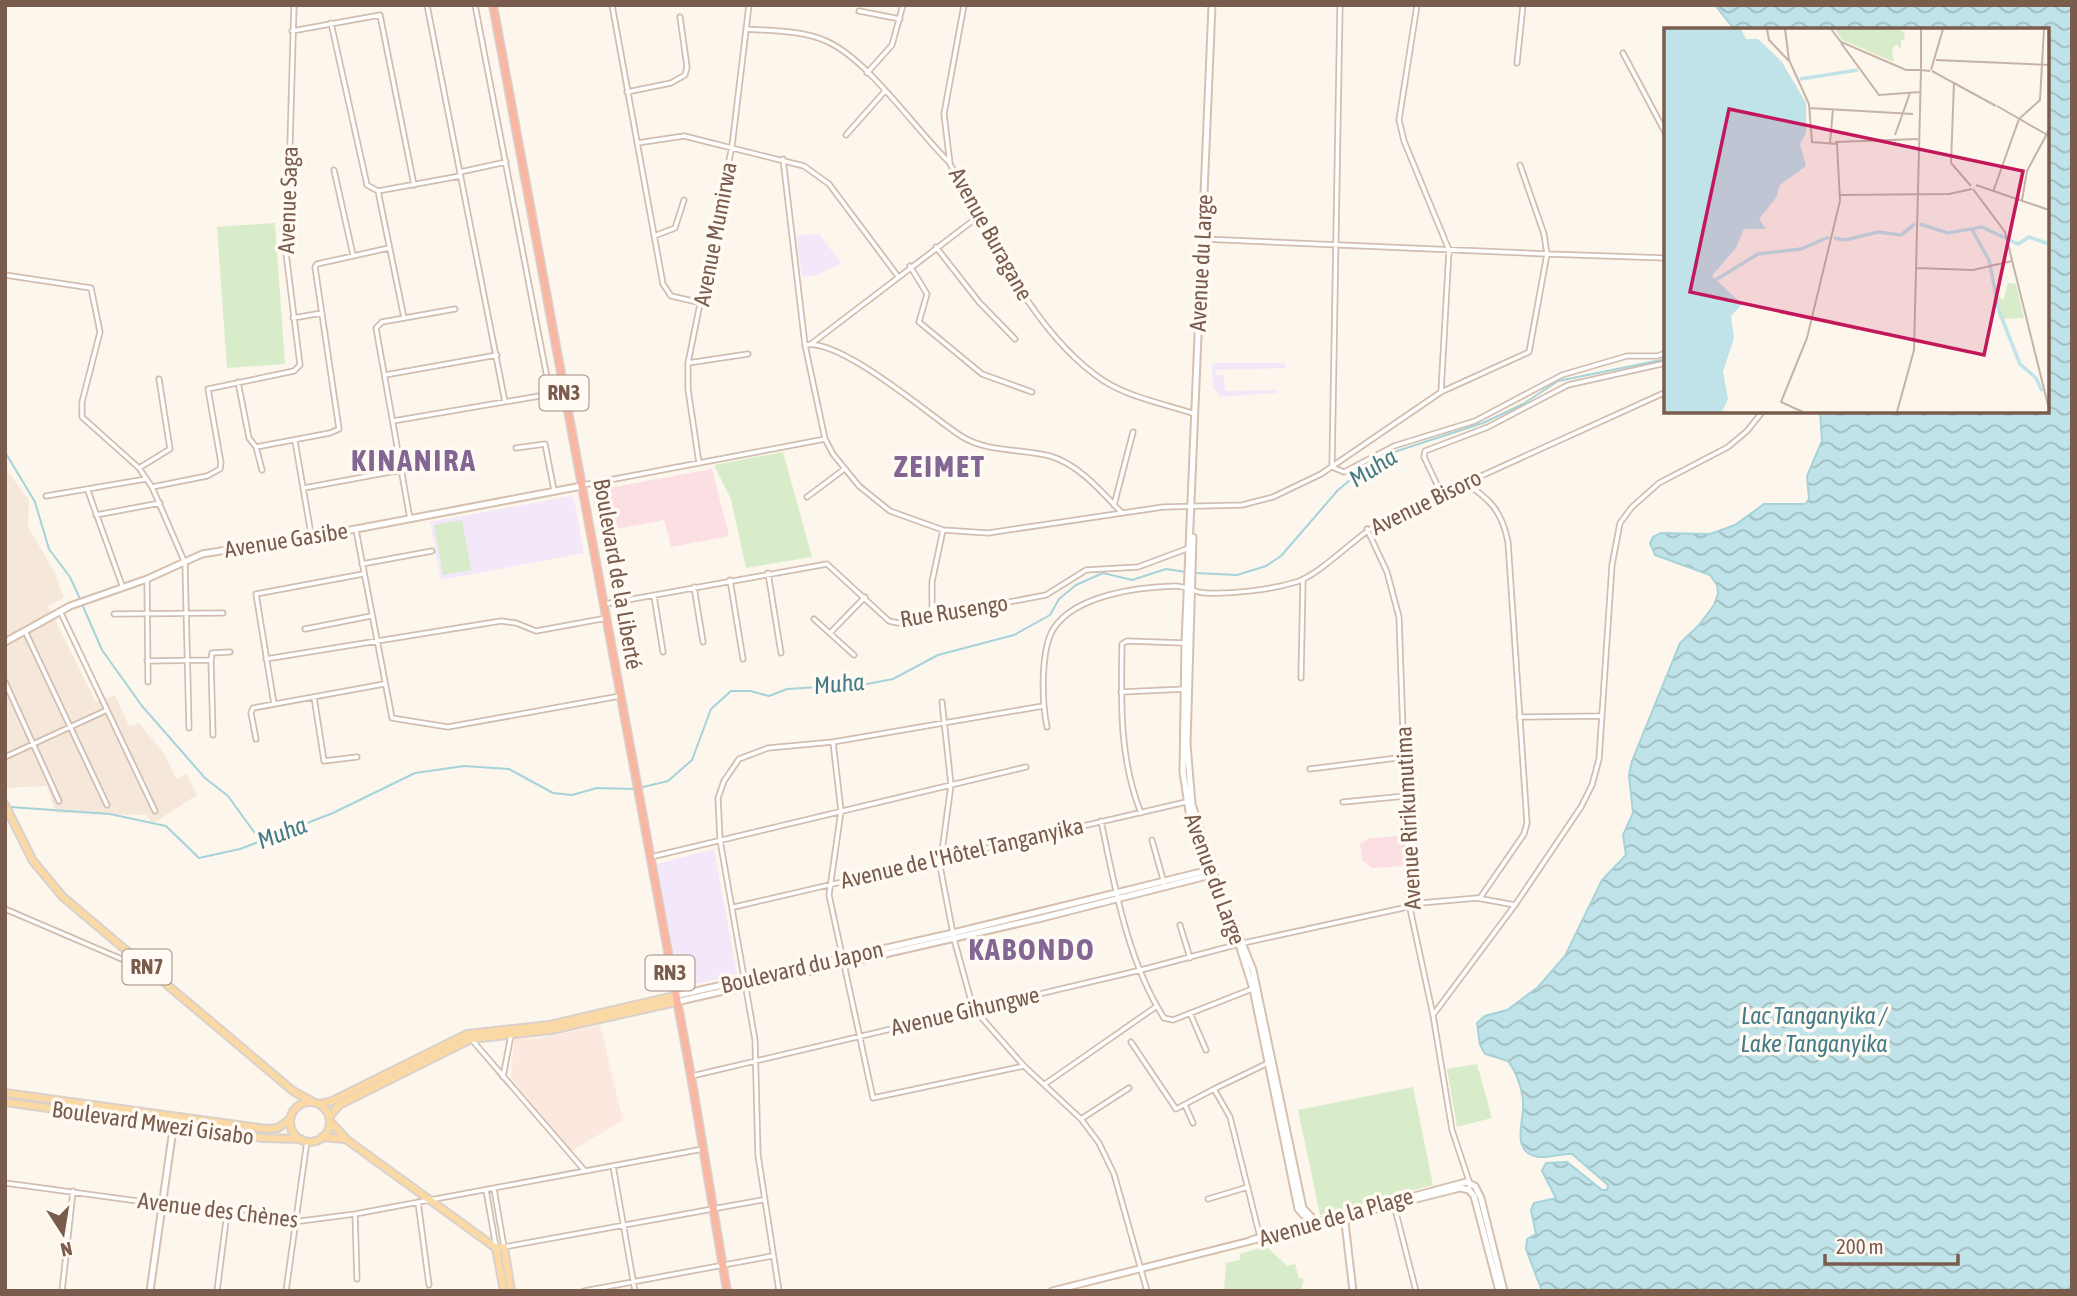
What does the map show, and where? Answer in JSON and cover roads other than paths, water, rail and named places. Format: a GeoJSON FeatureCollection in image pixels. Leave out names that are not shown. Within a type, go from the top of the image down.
{"type":"FeatureCollection","features":[{"type":"Feature","properties":{"kind":"highway","name":"Boulevard de la Liberté"},"geometry":{"type":"LineString","coordinates":[[493,5],[703,1149]]}},
{"type":"Feature","properties":{"kind":"highway","name":"RN3"},"geometry":{"type":"LineString","coordinates":[[703,1149],[727,1291]]}},
{"type":"Feature","properties":{"kind":"main road","name":"Avenue du Large"},"geometry":{"type":"LineString","coordinates":[[1212,5],[1183,753],[1189,802],[1211,872],[1242,943],[1255,988],[1299,1213]]}},
{"type":"Feature","properties":{"kind":"main road","name":"Avenue Gasibe"},"geometry":{"type":"LineString","coordinates":[[5,642],[60,611],[147,579],[202,554],[312,534],[356,529],[582,486]]}},
{"type":"Feature","properties":{"kind":"main road","name":"Avenue du Large"},"geometry":{"type":"LineString","coordinates":[[1190,565],[1191,520]]}},
{"type":"Feature","properties":{"kind":"main road","name":"RN7"},"geometry":{"type":"LineString","coordinates":[[5,804],[33,861],[52,886],[293,1091],[316,1103]]}},
{"type":"Feature","properties":{"kind":"main road","name":"Boulevard du Japon"},"geometry":{"type":"LineString","coordinates":[[675,999],[747,987],[1211,872]]}},
{"type":"Feature","properties":{"kind":"main road","name":"Boulevard du Japon"},"geometry":{"type":"LineString","coordinates":[[316,1103],[332,1101],[469,1036],[561,1025],[675,999],[746,979],[844,961]]}},
{"type":"Feature","properties":{"kind":"main road","name":"Boulevard du Japon"},"geometry":{"type":"LineString","coordinates":[[329,1119],[339,1105],[388,1076]]}},
{"type":"Feature","properties":{"kind":"main road"},"geometry":{"type":"LineString","coordinates":[[293,1091],[296,1108],[290,1119],[294,1133],[304,1140],[322,1137],[347,1140]]}},
{"type":"Feature","properties":{"kind":"main road","name":"Boulevard Mwezi Gisabo"},"geometry":{"type":"LineString","coordinates":[[5,1093],[272,1129],[290,1119]]}},
{"type":"Feature","properties":{"kind":"main road","name":"Boulevard Mwezi Gisabo"},"geometry":{"type":"LineString","coordinates":[[5,1102],[263,1138],[304,1140]]}},
{"type":"Feature","properties":{"kind":"main road"},"geometry":{"type":"LineString","coordinates":[[296,1108],[316,1103],[347,1140],[500,1248],[511,1291]]}},
{"type":"Feature","properties":{"kind":"main road"},"geometry":{"type":"LineString","coordinates":[[150,1291],[175,1116]]}},
{"type":"Feature","properties":{"kind":"main road"},"geometry":{"type":"LineString","coordinates":[[322,1137],[329,1119]]}},
{"type":"Feature","properties":{"kind":"main road","name":"Avenue du Large"},"geometry":{"type":"LineString","coordinates":[[1296,1187],[1303,1208],[1314,1223]]}},
{"type":"Feature","properties":{"kind":"main road"},"geometry":{"type":"LineString","coordinates":[[1470,1187],[1501,1291]]}},
{"type":"Feature","properties":{"kind":"main road","name":"Avenue de la Plage"},"geometry":{"type":"LineString","coordinates":[[1260,1237],[1393,1202],[1470,1187]]}},
{"type":"Feature","properties":{"kind":"main road"},"geometry":{"type":"LineString","coordinates":[[1288,1228],[1295,1225],[1299,1213],[1314,1223]]}},
{"type":"Feature","properties":{"kind":"main road"},"geometry":{"type":"LineString","coordinates":[[1344,1215],[1353,1291]]}},
{"type":"Feature","properties":{"kind":"main road","name":"Avenue de la Plage"},"geometry":{"type":"LineString","coordinates":[[1052,1291],[1314,1223]]}},
{"type":"Feature","properties":{"kind":"main road"},"geometry":{"type":"LineString","coordinates":[[500,1248],[504,1291]]}},
{"type":"Feature","properties":{"kind":"street","name":"Avenue Saga"},"geometry":{"type":"LineString","coordinates":[[236,383],[298,369],[300,361],[282,229],[289,167],[294,5]]}},
{"type":"Feature","properties":{"kind":"street"},"geometry":{"type":"LineString","coordinates":[[427,5],[505,402]]}},
{"type":"Feature","properties":{"kind":"street"},"geometry":{"type":"LineString","coordinates":[[475,5],[550,393]]}},
{"type":"Feature","properties":{"kind":"street"},"geometry":{"type":"LineString","coordinates":[[612,5],[654,236],[668,294],[702,303]]}},
{"type":"Feature","properties":{"kind":"street","name":"Avenue Mumirwa"},"geometry":{"type":"LineString","coordinates":[[699,463],[688,389],[688,363],[732,146],[749,5]]}},
{"type":"Feature","properties":{"kind":"street"},"geometry":{"type":"LineString","coordinates":[[867,73],[892,45],[903,5]]}},
{"type":"Feature","properties":{"kind":"street","name":"Avenue Buragane"},"geometry":{"type":"LineString","coordinates":[[964,5],[944,114],[950,164],[1008,272],[1036,313],[1086,366],[1129,393],[1195,414]]}},
{"type":"Feature","properties":{"kind":"street"},"geometry":{"type":"LineString","coordinates":[[1332,467],[1340,5]]}},
{"type":"Feature","properties":{"kind":"street"},"geometry":{"type":"LineString","coordinates":[[1417,5],[1399,120],[1404,141],[1449,250],[1441,391]]}},
{"type":"Feature","properties":{"kind":"street"},"geometry":{"type":"LineString","coordinates":[[1517,63],[1522,5]]}},
{"type":"Feature","properties":{"kind":"street"},"geometry":{"type":"LineString","coordinates":[[859,11],[900,19]]}},
{"type":"Feature","properties":{"kind":"street"},"geometry":{"type":"LineString","coordinates":[[292,31],[380,15],[414,185]]}},
{"type":"Feature","properties":{"kind":"street"},"geometry":{"type":"LineString","coordinates":[[627,92],[682,79],[687,67],[680,17]]}},
{"type":"Feature","properties":{"kind":"street"},"geometry":{"type":"LineString","coordinates":[[331,23],[367,185],[378,191],[414,185],[506,162]]}},
{"type":"Feature","properties":{"kind":"street"},"geometry":{"type":"LineString","coordinates":[[746,29],[825,40],[886,91],[950,164]]}},
{"type":"Feature","properties":{"kind":"street"},"geometry":{"type":"LineString","coordinates":[[1623,53],[1664,130]]}},
{"type":"Feature","properties":{"kind":"street"},"geometry":{"type":"LineString","coordinates":[[846,135],[886,91]]}},
{"type":"Feature","properties":{"kind":"street"},"geometry":{"type":"LineString","coordinates":[[637,144],[684,136],[804,166],[829,184],[897,275]]}},
{"type":"Feature","properties":{"kind":"street"},"geometry":{"type":"LineString","coordinates":[[783,159],[805,345],[825,439],[843,470],[875,501],[890,511],[943,530],[988,533],[1121,512],[1256,503],[1310,480],[1332,467],[1441,391],[1529,352],[1548,254],[1545,234],[1520,165]]}},
{"type":"Feature","properties":{"kind":"street"},"geometry":{"type":"LineString","coordinates":[[334,170],[353,255]]}},
{"type":"Feature","properties":{"kind":"street"},"geometry":{"type":"LineString","coordinates":[[378,191],[404,318]]}},
{"type":"Feature","properties":{"kind":"street"},"geometry":{"type":"LineString","coordinates":[[654,236],[675,228],[684,200]]}},
{"type":"Feature","properties":{"kind":"street"},"geometry":{"type":"LineString","coordinates":[[805,345],[811,344],[897,275],[979,216]]}},
{"type":"Feature","properties":{"kind":"street"},"geometry":{"type":"LineString","coordinates":[[1203,239],[1664,258]]}},
{"type":"Feature","properties":{"kind":"street"},"geometry":{"type":"LineString","coordinates":[[936,247],[979,302],[1015,339]]}},
{"type":"Feature","properties":{"kind":"street"},"geometry":{"type":"LineString","coordinates":[[256,447],[295,441],[339,429],[315,267],[353,255],[389,248]]}},
{"type":"Feature","properties":{"kind":"street"},"geometry":{"type":"LineString","coordinates":[[910,266],[927,294],[919,322],[982,374],[1032,392]]}},
{"type":"Feature","properties":{"kind":"street"},"geometry":{"type":"LineString","coordinates":[[5,275],[91,288],[100,332],[82,402],[82,417],[139,468],[160,503],[185,563],[189,728]]}},
{"type":"Feature","properties":{"kind":"street"},"geometry":{"type":"LineString","coordinates":[[410,519],[376,328],[382,322],[455,309]]}},
{"type":"Feature","properties":{"kind":"street"},"geometry":{"type":"LineString","coordinates":[[293,318],[322,313]]}},
{"type":"Feature","properties":{"kind":"street"},"geometry":{"type":"LineString","coordinates":[[811,344],[865,367],[974,443],[1060,460],[1121,512]]}},
{"type":"Feature","properties":{"kind":"street"},"geometry":{"type":"LineString","coordinates":[[688,363],[748,354]]}},
{"type":"Feature","properties":{"kind":"street"},"geometry":{"type":"LineString","coordinates":[[1332,467],[1344,471],[1394,446],[1475,421],[1562,375],[1627,356],[1664,354]]}},
{"type":"Feature","properties":{"kind":"street"},"geometry":{"type":"LineString","coordinates":[[385,375],[497,355]]}},
{"type":"Feature","properties":{"kind":"street"},"geometry":{"type":"LineString","coordinates":[[1441,493],[1423,455],[1425,452],[1488,427],[1568,384],[1629,368],[1664,363]]}},
{"type":"Feature","properties":{"kind":"street"},"geometry":{"type":"LineString","coordinates":[[139,468],[170,449],[159,379]]}},
{"type":"Feature","properties":{"kind":"street"},"geometry":{"type":"LineString","coordinates":[[152,487],[206,476],[220,469],[207,393],[211,387],[236,383],[249,438],[256,447],[262,470]]}},
{"type":"Feature","properties":{"kind":"street"},"geometry":{"type":"LineString","coordinates":[[393,421],[563,392]]}},
{"type":"Feature","properties":{"kind":"street","name":"Avenue Bisoro"},"geometry":{"type":"LineString","coordinates":[[1047,727],[1043,706],[1048,645],[1055,626],[1063,619],[1111,594],[1176,586],[1210,593],[1285,585],[1303,580],[1367,529],[1664,392]]}},
{"type":"Feature","properties":{"kind":"street"},"geometry":{"type":"LineString","coordinates":[[1433,1015],[1515,905],[1582,805],[1592,785],[1599,759],[1612,565],[1620,523],[1632,507],[1659,483],[1728,447],[1747,431],[1761,413]]}},
{"type":"Feature","properties":{"kind":"street"},"geometry":{"type":"LineString","coordinates":[[1114,505],[1133,432]]}},
{"type":"Feature","properties":{"kind":"street"},"geometry":{"type":"LineString","coordinates":[[582,486],[825,439]]}},
{"type":"Feature","properties":{"kind":"street"},"geometry":{"type":"LineString","coordinates":[[295,441],[312,534]]}},
{"type":"Feature","properties":{"kind":"street"},"geometry":{"type":"LineString","coordinates":[[516,447],[545,444],[554,493]]}},
{"type":"Feature","properties":{"kind":"street"},"geometry":{"type":"LineString","coordinates":[[304,488],[401,470]]}},
{"type":"Feature","properties":{"kind":"street"},"geometry":{"type":"LineString","coordinates":[[807,497],[843,470]]}},
{"type":"Feature","properties":{"kind":"street"},"geometry":{"type":"LineString","coordinates":[[46,496],[88,491],[146,479]]}},
{"type":"Feature","properties":{"kind":"street"},"geometry":{"type":"LineString","coordinates":[[1464,482],[1494,504],[1505,525],[1512,564],[1526,827],[1480,898]]}},
{"type":"Feature","properties":{"kind":"street"},"geometry":{"type":"LineString","coordinates":[[88,491],[123,587]]}},
{"type":"Feature","properties":{"kind":"street"},"geometry":{"type":"LineString","coordinates":[[96,515],[160,503]]}},
{"type":"Feature","properties":{"kind":"street"},"geometry":{"type":"LineString","coordinates":[[356,529],[392,718],[416,720],[439,728],[620,696]]}},
{"type":"Feature","properties":{"kind":"street","name":"Avenue Ririkumutima"},"geometry":{"type":"LineString","coordinates":[[1367,529],[1387,572],[1399,617],[1409,904],[1433,1015],[1452,1130],[1470,1187]]}},
{"type":"Feature","properties":{"kind":"street"},"geometry":{"type":"LineString","coordinates":[[932,616],[932,582],[943,530]]}},
{"type":"Feature","properties":{"kind":"street","name":"Rue Rusengo"},"geometry":{"type":"LineString","coordinates":[[604,604],[827,564],[893,623],[1046,595],[1086,570],[1138,567],[1189,548]]}},
{"type":"Feature","properties":{"kind":"street"},"geometry":{"type":"LineString","coordinates":[[362,564],[432,551]]}},
{"type":"Feature","properties":{"kind":"street"},"geometry":{"type":"LineString","coordinates":[[768,573],[781,653]]}},
{"type":"Feature","properties":{"kind":"street"},"geometry":{"type":"LineString","coordinates":[[274,704],[256,594],[363,574]]}},
{"type":"Feature","properties":{"kind":"street"},"geometry":{"type":"LineString","coordinates":[[147,579],[148,682]]}},
{"type":"Feature","properties":{"kind":"street"},"geometry":{"type":"LineString","coordinates":[[730,580],[743,659]]}},
{"type":"Feature","properties":{"kind":"street"},"geometry":{"type":"LineString","coordinates":[[1301,678],[1303,580]]}},
{"type":"Feature","properties":{"kind":"street"},"geometry":{"type":"LineString","coordinates":[[694,587],[703,642]]}},
{"type":"Feature","properties":{"kind":"street"},"geometry":{"type":"LineString","coordinates":[[654,595],[663,652]]}},
{"type":"Feature","properties":{"kind":"street"},"geometry":{"type":"LineString","coordinates":[[830,633],[865,597]]}},
{"type":"Feature","properties":{"kind":"street"},"geometry":{"type":"LineString","coordinates":[[60,611],[155,811]]}},
{"type":"Feature","properties":{"kind":"street"},"geometry":{"type":"LineString","coordinates":[[114,614],[223,613]]}},
{"type":"Feature","properties":{"kind":"street"},"geometry":{"type":"LineString","coordinates":[[305,629],[371,616]]}},
{"type":"Feature","properties":{"kind":"street"},"geometry":{"type":"LineString","coordinates":[[265,659],[501,621],[516,623],[536,631],[607,618]]}},
{"type":"Feature","properties":{"kind":"street"},"geometry":{"type":"LineString","coordinates":[[814,619],[853,655]]}},
{"type":"Feature","properties":{"kind":"street"},"geometry":{"type":"LineString","coordinates":[[25,631],[107,805]]}},
{"type":"Feature","properties":{"kind":"street"},"geometry":{"type":"LineString","coordinates":[[1140,813],[1128,774],[1121,692],[1124,642],[1187,643]]}},
{"type":"Feature","properties":{"kind":"street"},"geometry":{"type":"LineString","coordinates":[[213,735],[212,653],[230,652]]}},
{"type":"Feature","properties":{"kind":"street"},"geometry":{"type":"LineString","coordinates":[[147,661],[211,660]]}},
{"type":"Feature","properties":{"kind":"street"},"geometry":{"type":"LineString","coordinates":[[5,682],[59,801]]}},
{"type":"Feature","properties":{"kind":"street"},"geometry":{"type":"LineString","coordinates":[[256,739],[250,710],[384,684]]}},
{"type":"Feature","properties":{"kind":"street"},"geometry":{"type":"LineString","coordinates":[[1121,692],[1186,689]]}},
{"type":"Feature","properties":{"kind":"street"},"geometry":{"type":"LineString","coordinates":[[314,697],[324,761],[357,757]]}},
{"type":"Feature","properties":{"kind":"street"},"geometry":{"type":"LineString","coordinates":[[942,702],[951,785],[940,859],[953,936],[973,1008],[1024,1066],[1081,1119],[1111,1165],[1147,1291]]}},
{"type":"Feature","properties":{"kind":"street"},"geometry":{"type":"LineString","coordinates":[[779,1291],[762,1200],[757,1140],[757,1060],[746,979],[720,840],[718,798],[724,780],[739,759],[768,748],[833,742],[1043,706]]}},
{"type":"Feature","properties":{"kind":"street"},"geometry":{"type":"LineString","coordinates":[[5,757],[107,710]]}},
{"type":"Feature","properties":{"kind":"street"},"geometry":{"type":"LineString","coordinates":[[1519,717],[1600,716]]}},
{"type":"Feature","properties":{"kind":"street"},"geometry":{"type":"LineString","coordinates":[[833,742],[841,811],[830,884],[873,1098],[1024,1066]]}},
{"type":"Feature","properties":{"kind":"street"},"geometry":{"type":"LineString","coordinates":[[1310,769],[1405,757]]}},
{"type":"Feature","properties":{"kind":"street"},"geometry":{"type":"LineString","coordinates":[[650,857],[1026,767]]}},
{"type":"Feature","properties":{"kind":"street"},"geometry":{"type":"LineString","coordinates":[[1343,802],[1406,796]]}},
{"type":"Feature","properties":{"kind":"street","name":"Avenue de l'Hôtel Tanganyika"},"geometry":{"type":"LineString","coordinates":[[733,907],[1189,802]]}},
{"type":"Feature","properties":{"kind":"street"},"geometry":{"type":"LineString","coordinates":[[1101,821],[1117,897],[1141,970],[1157,1006],[1169,1020],[1255,988]]}},
{"type":"Feature","properties":{"kind":"street"},"geometry":{"type":"LineString","coordinates":[[1152,840],[1164,885]]}},
{"type":"Feature","properties":{"kind":"street","name":"Avenue Gihungwe"},"geometry":{"type":"LineString","coordinates":[[691,1076],[1141,970],[1242,943],[1403,908],[1409,904],[1480,898],[1515,905]]}},
{"type":"Feature","properties":{"kind":"street"},"geometry":{"type":"LineString","coordinates":[[5,909],[156,974]]}},
{"type":"Feature","properties":{"kind":"street"},"geometry":{"type":"LineString","coordinates":[[1180,925],[1190,958]]}},
{"type":"Feature","properties":{"kind":"street"},"geometry":{"type":"LineString","coordinates":[[1045,1084],[1157,1006]]}},
{"type":"Feature","properties":{"kind":"street"},"geometry":{"type":"LineString","coordinates":[[1190,1013],[1206,1050]]}},
{"type":"Feature","properties":{"kind":"street"},"geometry":{"type":"LineString","coordinates":[[503,1077],[511,1031]]}},
{"type":"Feature","properties":{"kind":"street"},"geometry":{"type":"LineString","coordinates":[[469,1036],[585,1171]]}},
{"type":"Feature","properties":{"kind":"street"},"geometry":{"type":"LineString","coordinates":[[1131,1042],[1176,1108],[1271,1062]]}},
{"type":"Feature","properties":{"kind":"street"},"geometry":{"type":"LineString","coordinates":[[1081,1119],[1129,1088]]}},
{"type":"Feature","properties":{"kind":"street"},"geometry":{"type":"LineString","coordinates":[[1214,1089],[1230,1117],[1260,1237]]}},
{"type":"Feature","properties":{"kind":"street"},"geometry":{"type":"LineString","coordinates":[[1185,1105],[1193,1123]]}},
{"type":"Feature","properties":{"kind":"street"},"geometry":{"type":"LineString","coordinates":[[286,1291],[304,1140]]}},
{"type":"Feature","properties":{"kind":"street","name":"Avenue des Chènes"},"geometry":{"type":"LineString","coordinates":[[5,1183],[293,1222],[355,1214],[703,1149]]}},
{"type":"Feature","properties":{"kind":"street"},"geometry":{"type":"LineString","coordinates":[[613,1166],[635,1291]]}},
{"type":"Feature","properties":{"kind":"street"},"geometry":{"type":"LineString","coordinates":[[1208,1199],[1248,1187]]}},
{"type":"Feature","properties":{"kind":"street"},"geometry":{"type":"LineString","coordinates":[[494,1189],[500,1248]]}},
{"type":"Feature","properties":{"kind":"street"},"geometry":{"type":"LineString","coordinates":[[486,1190],[500,1248]]}},
{"type":"Feature","properties":{"kind":"street"},"geometry":{"type":"LineString","coordinates":[[62,1291],[73,1191]]}},
{"type":"Feature","properties":{"kind":"street"},"geometry":{"type":"LineString","coordinates":[[500,1248],[762,1200]]}},
{"type":"Feature","properties":{"kind":"street"},"geometry":{"type":"LineString","coordinates":[[418,1202],[429,1285]]}},
{"type":"Feature","properties":{"kind":"street"},"geometry":{"type":"LineString","coordinates":[[1393,1202],[1416,1291]]}},
{"type":"Feature","properties":{"kind":"street"},"geometry":{"type":"LineString","coordinates":[[217,1291],[227,1213]]}},
{"type":"Feature","properties":{"kind":"street"},"geometry":{"type":"LineString","coordinates":[[355,1214],[357,1279]]}},
{"type":"Feature","properties":{"kind":"street"},"geometry":{"type":"LineString","coordinates":[[584,1291],[772,1256]]}},
{"type":"Feature","properties":{"kind":"water","name":"Lac Tanganyika / Lake Tanganyika"},"geometry":{"type":"Polygon","coordinates":[[[1715,5],[2072,5],[2072,1291],[1542,1291],[1526,1249],[1527,1239],[1536,1234],[1531,1210],[1534,1203],[1556,1198],[1542,1171],[1546,1163],[1567,1162],[1602,1190],[1607,1190],[1608,1185],[1572,1154],[1539,1157],[1525,1150],[1521,1137],[1523,1102],[1517,1077],[1508,1061],[1485,1054],[1480,1045],[1477,1023],[1485,1016],[1507,1010],[1538,987],[1565,956],[1602,880],[1626,855],[1623,835],[1633,813],[1629,775],[1632,761],[1680,643],[1699,625],[1714,605],[1718,594],[1717,585],[1710,575],[1655,555],[1650,543],[1653,537],[1661,533],[1710,534],[1735,525],[1764,504],[1805,504],[1809,499],[1807,476],[1822,441],[1820,413],[2049,413],[2049,28],[1733,28],[1715,5]]]}},
{"type":"Feature","properties":{"kind":"waterway","name":"Muha"},"geometry":{"type":"LineString","coordinates":[[1195,573],[1237,575],[1266,566],[1281,556],[1338,490],[1394,452],[1483,423],[1523,404],[1558,381],[1664,359]]}},
{"type":"Feature","properties":{"kind":"waterway"},"geometry":{"type":"LineString","coordinates":[[5,452],[35,502],[49,549],[70,577],[80,599]]}},
{"type":"Feature","properties":{"kind":"waterway","name":"Muha"},"geometry":{"type":"LineString","coordinates":[[639,788],[668,781],[692,760],[711,709],[731,691],[750,691],[769,696],[787,689],[867,684],[893,679],[938,655],[1014,635],[1050,615],[1059,599],[1076,585],[1103,573],[1132,580],[1166,569],[1186,572]]}},
{"type":"Feature","properties":{"kind":"waterway"},"geometry":{"type":"LineString","coordinates":[[82,604],[102,650],[142,706],[205,778],[228,796],[254,832],[267,837]]}},
{"type":"Feature","properties":{"kind":"waterway","name":"Muha"},"geometry":{"type":"LineString","coordinates":[[10,807],[110,814],[166,826],[199,858],[240,849],[333,813],[415,773],[464,766],[509,769],[553,793],[572,795],[597,788],[634,789]]}},
{"type":"Feature","properties":{"kind":"district","name":"KINANIRA"},"geometry":{"type":"Point","coordinates":[414,461]}},
{"type":"Feature","properties":{"kind":"district","name":"ZEIMET"},"geometry":{"type":"Point","coordinates":[940,467]}},
{"type":"Feature","properties":{"kind":"district","name":"KABONDO"},"geometry":{"type":"Point","coordinates":[1032,950]}}]}
